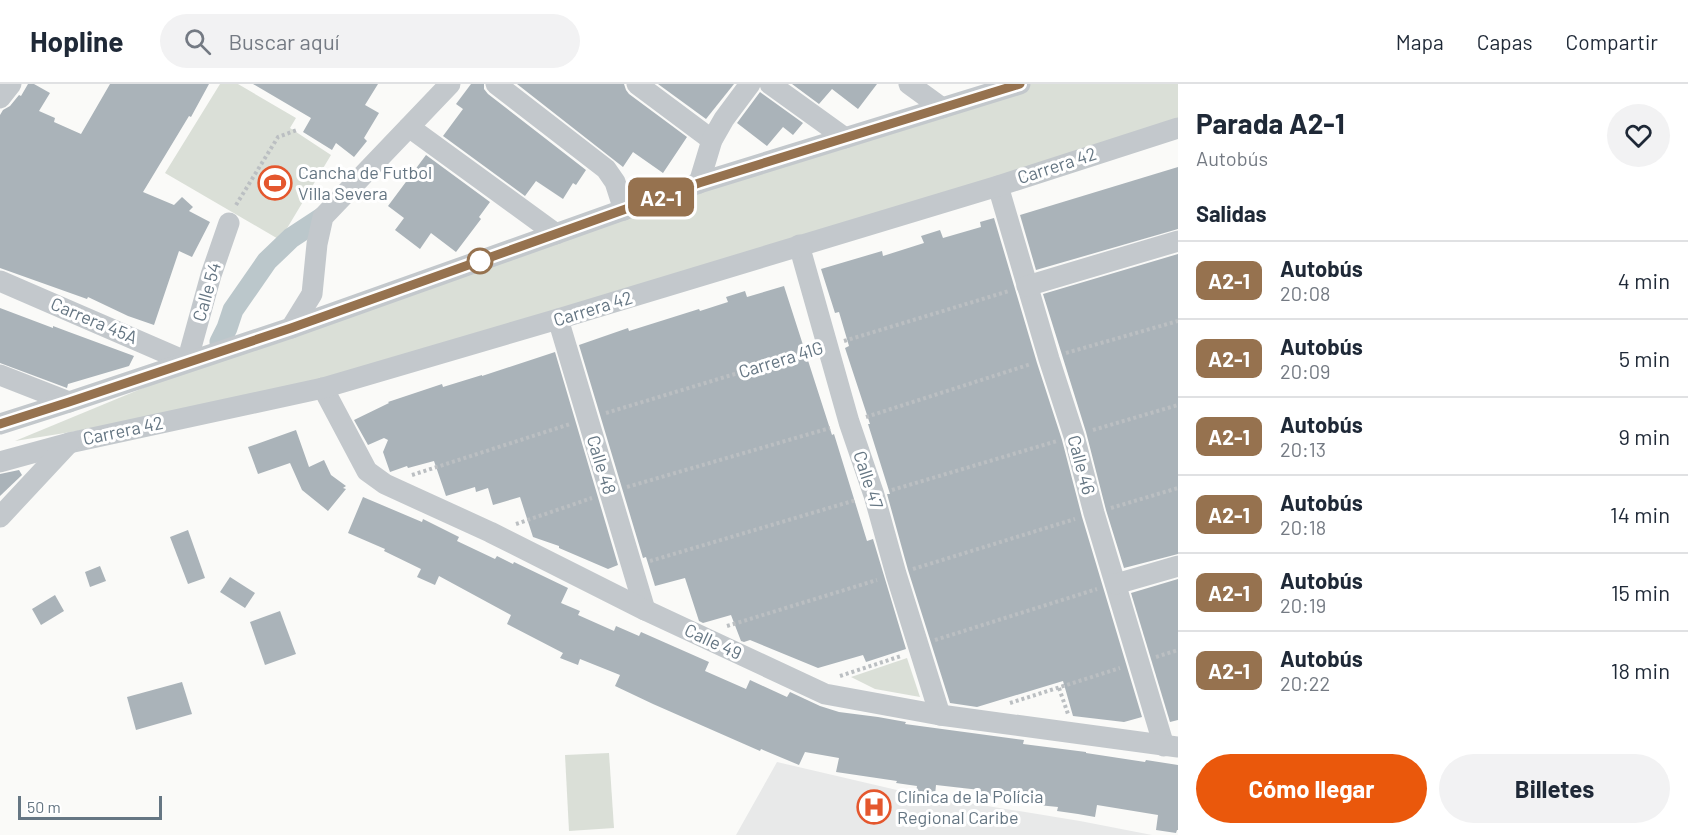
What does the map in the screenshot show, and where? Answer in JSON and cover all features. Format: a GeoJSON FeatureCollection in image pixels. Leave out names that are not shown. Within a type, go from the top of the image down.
{"type":"FeatureCollection","features":[{"type":"Feature","properties":{"kind":"street"},"geometry":{"type":"LineString","coordinates":[[0,98],[11,84]]}},
{"type":"Feature","properties":{"kind":"street"},"geometry":{"type":"LineString","coordinates":[[291,328],[312,294],[323,217],[450,84]]}},
{"type":"Feature","properties":{"kind":"street"},"geometry":{"type":"LineString","coordinates":[[496,84],[606,169],[615,182],[624,210]]}},
{"type":"Feature","properties":{"kind":"street"},"geometry":{"type":"LineString","coordinates":[[637,84],[712,140]]}},
{"type":"Feature","properties":{"kind":"street"},"geometry":{"type":"LineString","coordinates":[[699,183],[712,140],[724,119],[750,84]]}},
{"type":"Feature","properties":{"kind":"street"},"geometry":{"type":"LineString","coordinates":[[770,84],[844,138]]}},
{"type":"Feature","properties":{"kind":"street"},"geometry":{"type":"LineString","coordinates":[[909,84],[942,108]]}},
{"type":"Feature","properties":{"kind":"street"},"geometry":{"type":"LineString","coordinates":[[0,424],[291,328],[699,183],[1020,84]]}},
{"type":"Feature","properties":{"kind":"street"},"geometry":{"type":"LineString","coordinates":[[409,127],[556,234]]}},
{"type":"Feature","properties":{"kind":"street","name":"Carrera 42"},"geometry":{"type":"LineString","coordinates":[[0,462],[69,443],[322,388],[558,320],[998,186],[1178,128]]}},
{"type":"Feature","properties":{"kind":"street","name":"Calle 46"},"geometry":{"type":"LineString","coordinates":[[998,186],[1074,436],[1094,513],[1139,662],[1171,746]]}},
{"type":"Feature","properties":{"kind":"street","name":"Calle 54"},"geometry":{"type":"LineString","coordinates":[[188,362],[211,275],[229,223]]}},
{"type":"Feature","properties":{"kind":"street"},"geometry":{"type":"LineString","coordinates":[[1027,285],[1178,241]]}},
{"type":"Feature","properties":{"kind":"street","name":"Calle 47"},"geometry":{"type":"LineString","coordinates":[[799,245],[826,347],[874,495],[918,648],[940,715]]}},
{"type":"Feature","properties":{"kind":"street","name":"Carrera 45A"},"geometry":{"type":"LineString","coordinates":[[0,281],[188,362]]}},
{"type":"Feature","properties":{"kind":"street"},"geometry":{"type":"LineString","coordinates":[[312,294],[337,311]]}},
{"type":"Feature","properties":{"kind":"street","name":"Calle 48"},"geometry":{"type":"LineString","coordinates":[[558,320],[645,610]]}},
{"type":"Feature","properties":{"kind":"street"},"geometry":{"type":"LineString","coordinates":[[0,375],[69,402]]}},
{"type":"Feature","properties":{"kind":"street","name":"Calle 49"},"geometry":{"type":"LineString","coordinates":[[322,388],[366,471],[385,484],[490,532],[645,610],[825,694],[940,715],[1171,746]]}},
{"type":"Feature","properties":{"kind":"street"},"geometry":{"type":"LineString","coordinates":[[0,517],[69,443]]}},
{"type":"Feature","properties":{"kind":"street"},"geometry":{"type":"LineString","coordinates":[[1116,584],[1178,566]]}},
{"type":"Feature","properties":{"kind":"path"},"geometry":{"type":"LineString","coordinates":[[229,223],[233,210],[278,137],[297,130]]}},
{"type":"Feature","properties":{"kind":"path","name":"Carrera 41G"},"geometry":{"type":"LineString","coordinates":[[385,484],[587,419],[1027,285]]}},
{"type":"Feature","properties":{"kind":"path"},"geometry":{"type":"LineString","coordinates":[[632,567],[1178,405]]}},
{"type":"Feature","properties":{"kind":"path"},"geometry":{"type":"LineString","coordinates":[[698,635],[1178,488]]}},
{"type":"Feature","properties":{"kind":"path"},"geometry":{"type":"LineString","coordinates":[[808,686],[1116,584]]}},
{"type":"Feature","properties":{"kind":"path"},"geometry":{"type":"LineString","coordinates":[[1007,705],[1178,650]]}},
{"type":"Feature","properties":{"kind":"shaded area"},"geometry":{"type":"Polygon","coordinates":[[[220,84],[238,84],[296,118],[290,128],[331,155],[280,240],[165,173],[220,84]]]}},
{"type":"Feature","properties":{"kind":"shaded area"},"geometry":{"type":"Polygon","coordinates":[[[1031,84],[1178,84],[1178,127],[558,319],[190,413],[15,441],[206,362],[530,243],[1031,84]]]}},
{"type":"Feature","properties":{"kind":"shaded area"},"geometry":{"type":"Polygon","coordinates":[[[907,658],[920,697],[875,689],[851,677],[907,658]]]}},
{"type":"Feature","properties":{"kind":"shaded area"},"geometry":{"type":"Polygon","coordinates":[[[609,753],[614,828],[569,831],[565,755],[609,753]]]}},
{"type":"Feature","properties":{"kind":"shaded area","name":"Clínica de la Polícia Regional Caribe"},"geometry":{"type":"Polygon","coordinates":[[[777,762],[914,794],[1152,835],[736,835],[777,762]]]}},
{"type":"Feature","properties":{"kind":"building"},"geometry":{"type":"Polygon","coordinates":[[[28,84],[34,84],[50,93],[39,111],[55,118],[54,122],[81,134],[110,84],[209,84],[191,117],[189,116],[143,192],[174,205],[182,197],[193,207],[189,211],[210,222],[192,257],[179,251],[154,325],[128,316],[88,297],[87,299],[0,268],[0,115],[19,95],[21,96],[28,84]]]}},
{"type":"Feature","properties":{"kind":"building"},"geometry":{"type":"Polygon","coordinates":[[[253,84],[378,84],[365,105],[379,113],[364,138],[367,141],[354,157],[336,143],[332,150],[303,132],[311,118],[253,84]]]}},
{"type":"Feature","properties":{"kind":"building"},"geometry":{"type":"Polygon","coordinates":[[[471,84],[484,84],[484,89],[488,94],[586,170],[576,185],[573,183],[563,199],[536,181],[525,196],[443,136],[463,109],[456,104],[471,84]]]}},
{"type":"Feature","properties":{"kind":"building"},"geometry":{"type":"Polygon","coordinates":[[[517,84],[624,84],[629,94],[687,137],[663,173],[633,152],[623,167],[517,84]]]}},
{"type":"Feature","properties":{"kind":"building"},"geometry":{"type":"Polygon","coordinates":[[[658,84],[734,84],[706,119],[658,84]]]}},
{"type":"Feature","properties":{"kind":"building"},"geometry":{"type":"Polygon","coordinates":[[[792,84],[877,84],[858,109],[832,89],[819,104],[792,84]]]}},
{"type":"Feature","properties":{"kind":"building"},"geometry":{"type":"Polygon","coordinates":[[[760,92],[803,123],[793,135],[783,127],[767,146],[737,123],[760,92]]]}},
{"type":"Feature","properties":{"kind":"building"},"geometry":{"type":"Polygon","coordinates":[[[426,155],[490,202],[479,217],[481,219],[456,252],[431,233],[420,249],[395,230],[404,218],[388,206],[426,155]]]}},
{"type":"Feature","properties":{"kind":"building"},"geometry":{"type":"Polygon","coordinates":[[[1178,167],[1178,229],[1036,270],[1020,215],[1178,167]]]}},
{"type":"Feature","properties":{"kind":"building"},"geometry":{"type":"Polygon","coordinates":[[[994,218],[1062,440],[1082,517],[1142,717],[1124,722],[1073,716],[1063,681],[977,707],[950,703],[908,570],[887,494],[890,494],[845,348],[849,346],[839,312],[835,313],[821,269],[882,251],[883,256],[924,243],[921,236],[940,230],[943,238],[981,227],[980,222],[994,218]]]}},
{"type":"Feature","properties":{"kind":"building"},"geometry":{"type":"Polygon","coordinates":[[[1178,254],[1178,554],[1124,568],[1086,432],[1043,294],[1178,254]]]}},
{"type":"Feature","properties":{"kind":"building"},"geometry":{"type":"Polygon","coordinates":[[[784,286],[867,541],[873,539],[906,649],[866,662],[863,655],[818,668],[750,640],[741,641],[731,615],[703,623],[699,621],[685,578],[655,586],[646,557],[643,558],[579,345],[628,328],[629,331],[728,302],[726,297],[745,291],[747,297],[784,286]]]}},
{"type":"Feature","properties":{"kind":"building"},"geometry":{"type":"Polygon","coordinates":[[[0,308],[134,356],[129,366],[68,384],[67,388],[0,363],[0,308]]]}},
{"type":"Feature","properties":{"kind":"building"},"geometry":{"type":"Polygon","coordinates":[[[555,352],[618,565],[608,569],[559,548],[559,546],[533,537],[520,497],[493,505],[488,488],[476,492],[475,487],[446,496],[434,461],[390,472],[383,452],[388,440],[384,438],[368,445],[354,420],[388,402],[442,384],[443,387],[482,376],[555,352]]]}},
{"type":"Feature","properties":{"kind":"building"},"geometry":{"type":"Polygon","coordinates":[[[296,430],[309,467],[324,460],[331,475],[346,486],[328,511],[302,490],[290,463],[258,474],[248,447],[296,430]]]}},
{"type":"Feature","properties":{"kind":"building"},"geometry":{"type":"Polygon","coordinates":[[[19,470],[22,475],[0,496],[0,474],[19,470]]]}},
{"type":"Feature","properties":{"kind":"building"},"geometry":{"type":"Polygon","coordinates":[[[363,497],[422,522],[423,519],[459,537],[457,541],[495,559],[497,556],[513,564],[514,562],[568,588],[561,603],[580,611],[578,615],[614,631],[616,626],[639,636],[641,632],[709,662],[705,671],[746,689],[750,680],[787,697],[790,692],[839,712],[906,722],[905,724],[1024,740],[1023,744],[1178,765],[1178,830],[1176,833],[1156,830],[1158,815],[1097,805],[1095,817],[1057,811],[1058,807],[1038,805],[1039,798],[997,793],[997,797],[979,795],[980,790],[936,785],[935,795],[916,792],[917,786],[896,783],[897,781],[836,772],[839,758],[805,752],[799,765],[761,749],[760,751],[615,686],[620,675],[580,659],[578,665],[560,658],[563,653],[507,624],[511,615],[439,576],[435,585],[417,577],[421,569],[384,551],[385,549],[348,533],[363,497]]]}},
{"type":"Feature","properties":{"kind":"building"},"geometry":{"type":"Polygon","coordinates":[[[188,530],[205,578],[188,584],[170,537],[188,530]]]}},
{"type":"Feature","properties":{"kind":"building"},"geometry":{"type":"Polygon","coordinates":[[[100,566],[106,581],[90,587],[85,572],[100,566]]]}},
{"type":"Feature","properties":{"kind":"building"},"geometry":{"type":"Polygon","coordinates":[[[230,577],[255,593],[245,608],[220,592],[230,577]]]}},
{"type":"Feature","properties":{"kind":"building"},"geometry":{"type":"Polygon","coordinates":[[[1178,579],[1178,720],[1170,722],[1131,593],[1178,579]]]}},
{"type":"Feature","properties":{"kind":"building"},"geometry":{"type":"Polygon","coordinates":[[[55,595],[64,611],[41,625],[32,609],[55,595]]]}},
{"type":"Feature","properties":{"kind":"building"},"geometry":{"type":"Polygon","coordinates":[[[280,611],[296,654],[265,665],[250,622],[280,611]]]}},
{"type":"Feature","properties":{"kind":"building"},"geometry":{"type":"Polygon","coordinates":[[[182,682],[192,714],[136,730],[127,697],[182,682]]]}},
{"type":"Feature","properties":{"kind":"waterway"},"geometry":{"type":"LineString","coordinates":[[220,342],[233,310],[267,261],[291,238],[323,217]]}},
{"type":"Feature","properties":{"kind":"bus line","name":"A2-1"},"geometry":{"type":"LineString","coordinates":[[0,424],[291,328],[699,183],[1020,84]]}},
{"type":"Feature","properties":{"kind":"place","name":"Cancha de Futbol Villa Severa"},"geometry":{"type":"Point","coordinates":[275,183]}},
{"type":"Feature","properties":{"kind":"place","name":"Clínica de la Polícia Regional Caribe"},"geometry":{"type":"Point","coordinates":[874,807]}}]}
